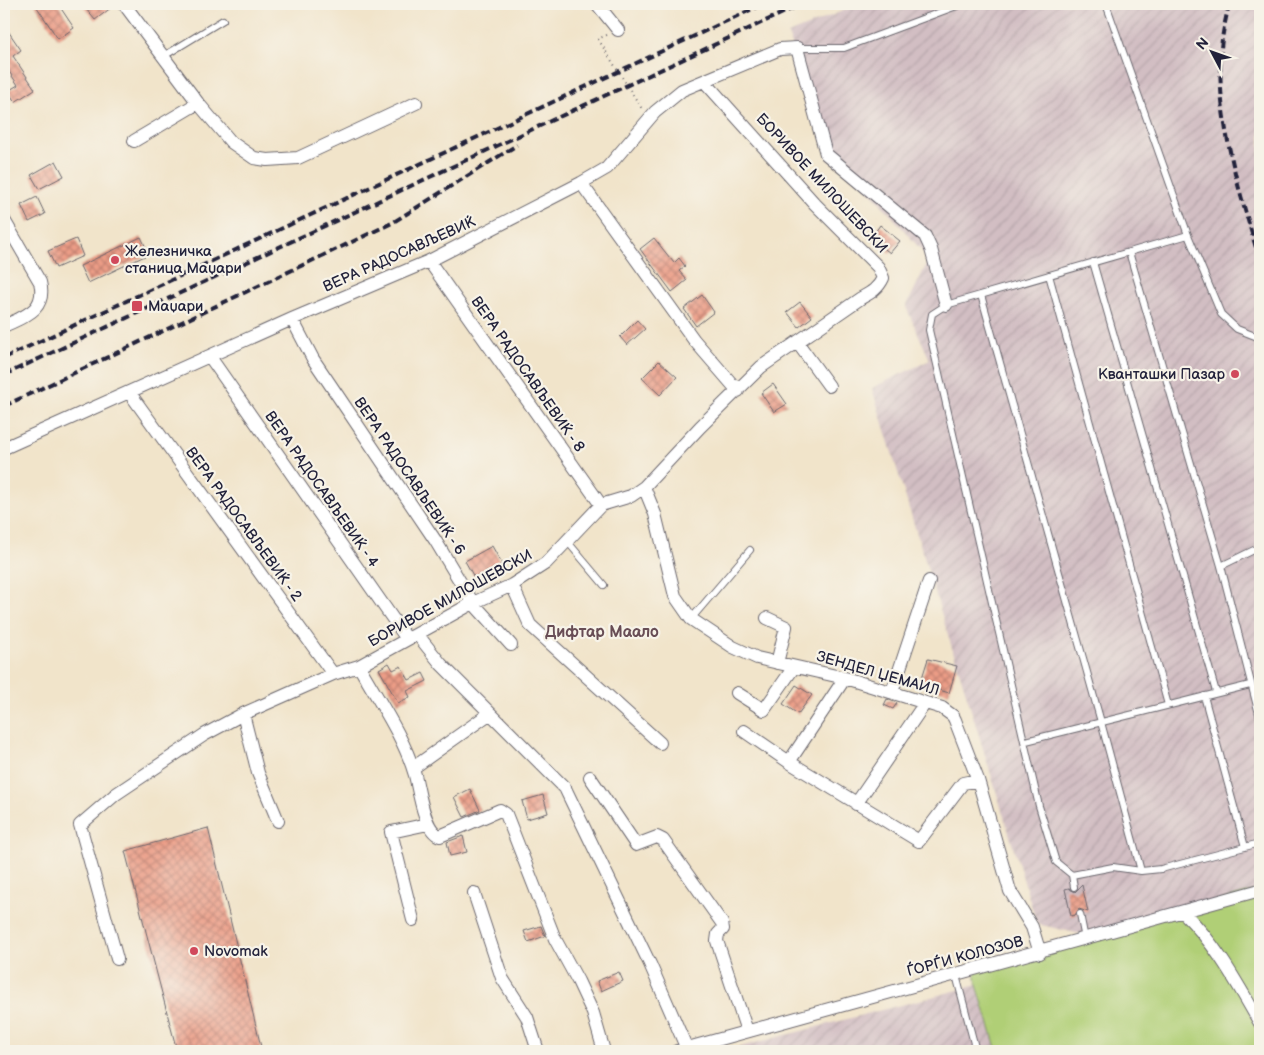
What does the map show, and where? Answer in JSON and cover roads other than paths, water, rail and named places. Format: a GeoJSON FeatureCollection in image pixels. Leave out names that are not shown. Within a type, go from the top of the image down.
{"type":"FeatureCollection","features":[{"type":"Feature","properties":{"kind":"street"},"geometry":{"type":"LineString","coordinates":[[124,4],[198,103],[231,142],[254,158],[267,160],[298,158],[416,103]]}},
{"type":"Feature","properties":{"kind":"street"},"geometry":{"type":"LineString","coordinates":[[596,4],[618,30]]}},
{"type":"Feature","properties":{"kind":"street"},"geometry":{"type":"LineString","coordinates":[[797,48],[826,154],[925,236],[931,249],[946,304]]}},
{"type":"Feature","properties":{"kind":"street","name":"ВЕРА РАДОСАВЉЕВИЌ"},"geometry":{"type":"LineString","coordinates":[[4,448],[292,319],[429,262],[607,168],[655,112],[682,90],[780,49],[797,48]]}},
{"type":"Feature","properties":{"kind":"street","name":"БОРИВОЕ МИЛОШЕВСКИ"},"geometry":{"type":"LineString","coordinates":[[116,959],[80,825],[116,794],[160,762],[243,714],[333,674],[359,666],[473,603],[512,584],[546,563],[601,505],[631,496],[644,487],[700,427],[761,368],[875,290],[883,278],[881,272],[815,204],[705,82]]}},
{"type":"Feature","properties":{"kind":"street"},"geometry":{"type":"LineString","coordinates":[[134,141],[198,103]]}},
{"type":"Feature","properties":{"kind":"street"},"geometry":{"type":"LineString","coordinates":[[581,183],[694,340],[738,391]]}},
{"type":"Feature","properties":{"kind":"street"},"geometry":{"type":"LineString","coordinates":[[4,220],[40,282],[42,293],[38,306],[26,316],[4,326]]}},
{"type":"Feature","properties":{"kind":"street","name":"ВЕРА РАДОСАВЉЕВИЌ - 8"},"geometry":{"type":"LineString","coordinates":[[429,262],[601,505]]}},
{"type":"Feature","properties":{"kind":"street","name":"ВЕРА РАДОСАВЉЕВИЌ - 6"},"geometry":{"type":"LineString","coordinates":[[292,319],[313,359],[435,540],[473,603],[510,644]]}},
{"type":"Feature","properties":{"kind":"street"},"geometry":{"type":"LineString","coordinates":[[797,342],[829,386]]}},
{"type":"Feature","properties":{"kind":"street","name":"ВЕРА РАДОСАВЉЕВИЌ - 4"},"geometry":{"type":"LineString","coordinates":[[210,357],[412,637],[564,788],[650,964],[682,1050]]}},
{"type":"Feature","properties":{"kind":"street","name":"ВЕРА РАДОСАВЉЕВИЌ - 2"},"geometry":{"type":"LineString","coordinates":[[129,392],[333,674]]}},
{"type":"Feature","properties":{"kind":"street","name":"ЗЕНДЕЛ ЏЕМАИЛ"},"geometry":{"type":"LineString","coordinates":[[644,487],[656,514],[675,596],[691,619],[733,647],[757,658],[844,678],[892,692],[942,708],[953,716],[978,780],[1010,891],[1032,927],[1040,953]]}},
{"type":"Feature","properties":{"kind":"street"},"geometry":{"type":"LineString","coordinates":[[892,692],[929,581]]}},
{"type":"Feature","properties":{"kind":"street"},"geometry":{"type":"LineString","coordinates":[[512,584],[530,625],[660,743]]}},
{"type":"Feature","properties":{"kind":"street"},"geometry":{"type":"LineString","coordinates":[[768,618],[786,628],[777,663]]}},
{"type":"Feature","properties":{"kind":"street"},"geometry":{"type":"LineString","coordinates":[[359,666],[413,768],[428,824],[434,833],[440,836],[500,810],[506,814],[555,939],[578,980],[593,1013],[604,1051]]}},
{"type":"Feature","properties":{"kind":"street"},"geometry":{"type":"LineString","coordinates":[[737,693],[764,710],[794,667]]}},
{"type":"Feature","properties":{"kind":"street"},"geometry":{"type":"LineString","coordinates":[[789,762],[844,678]]}},
{"type":"Feature","properties":{"kind":"street"},"geometry":{"type":"LineString","coordinates":[[856,804],[925,703]]}},
{"type":"Feature","properties":{"kind":"street"},"geometry":{"type":"LineString","coordinates":[[243,714],[258,773],[278,821]]}},
{"type":"Feature","properties":{"kind":"street"},"geometry":{"type":"LineString","coordinates":[[413,768],[489,714]]}},
{"type":"Feature","properties":{"kind":"street"},"geometry":{"type":"LineString","coordinates":[[744,732],[919,842],[964,784],[978,780]]}},
{"type":"Feature","properties":{"kind":"street"},"geometry":{"type":"LineString","coordinates":[[590,777],[636,845],[657,837],[663,840],[722,923],[723,929],[718,934],[718,941],[748,1031]]}},
{"type":"Feature","properties":{"kind":"street"},"geometry":{"type":"LineString","coordinates":[[413,920],[391,832],[428,824]]}},
{"type":"Feature","properties":{"kind":"street","name":"ЃОРЃИ КОЛОЗОВ"},"geometry":{"type":"LineString","coordinates":[[682,1050],[1040,953],[1260,890]]}},
{"type":"Feature","properties":{"kind":"street"},"geometry":{"type":"LineString","coordinates":[[474,893],[502,978],[527,1017],[538,1051]]}},
{"type":"Feature","properties":{"kind":"street"},"geometry":{"type":"LineString","coordinates":[[1183,912],[1209,939],[1223,959],[1260,1023]]}},
{"type":"Feature","properties":{"kind":"lane"},"geometry":{"type":"LineString","coordinates":[[797,48],[844,48],[962,4]]}},
{"type":"Feature","properties":{"kind":"lane"},"geometry":{"type":"LineString","coordinates":[[1106,4],[1188,235],[1221,314],[1237,329],[1260,338]]}},
{"type":"Feature","properties":{"kind":"lane"},"geometry":{"type":"LineString","coordinates":[[164,56],[222,20]]}},
{"type":"Feature","properties":{"kind":"lane"},"geometry":{"type":"LineString","coordinates":[[1074,887],[1072,875],[1056,862],[1039,806],[1026,741],[929,330],[932,314],[946,304],[1188,235]]}},
{"type":"Feature","properties":{"kind":"lane"},"geometry":{"type":"LineString","coordinates":[[1128,252],[1221,566],[1260,718]]}},
{"type":"Feature","properties":{"kind":"lane"},"geometry":{"type":"LineString","coordinates":[[1093,262],[1216,692]]}},
{"type":"Feature","properties":{"kind":"lane"},"geometry":{"type":"LineString","coordinates":[[1049,275],[1168,705]]}},
{"type":"Feature","properties":{"kind":"lane"},"geometry":{"type":"LineString","coordinates":[[981,295],[1141,871]]}},
{"type":"Feature","properties":{"kind":"lane"},"geometry":{"type":"LineString","coordinates":[[567,542],[604,585]]}},
{"type":"Feature","properties":{"kind":"lane"},"geometry":{"type":"LineString","coordinates":[[1221,566],[1260,547]]}},
{"type":"Feature","properties":{"kind":"lane"},"geometry":{"type":"LineString","coordinates":[[691,619],[750,550]]}},
{"type":"Feature","properties":{"kind":"lane"},"geometry":{"type":"LineString","coordinates":[[1026,741],[1250,685]]}},
{"type":"Feature","properties":{"kind":"lane"},"geometry":{"type":"LineString","coordinates":[[1204,696],[1245,847]]}},
{"type":"Feature","properties":{"kind":"lane"},"geometry":{"type":"LineString","coordinates":[[1072,875],[1113,867],[1141,871],[1161,869],[1260,843]]}},
{"type":"Feature","properties":{"kind":"lane"},"geometry":{"type":"LineString","coordinates":[[1080,914],[1084,939]]}},
{"type":"Feature","properties":{"kind":"lane"},"geometry":{"type":"LineString","coordinates":[[956,975],[976,1051]]}},
{"type":"Feature","properties":{"kind":"railway"},"geometry":{"type":"LineString","coordinates":[[4,358],[763,4]]}},
{"type":"Feature","properties":{"kind":"railway"},"geometry":{"type":"LineString","coordinates":[[4,375],[802,4]]}},
{"type":"Feature","properties":{"kind":"railway"},"geometry":{"type":"LineString","coordinates":[[1229,4],[1221,49],[1222,103],[1231,156],[1260,261]]}},
{"type":"Feature","properties":{"kind":"railway"},"geometry":{"type":"LineString","coordinates":[[4,406],[392,223],[517,145]]}},
{"type":"Feature","properties":{"kind":"place","name":"Железничка станица Маџари"},"geometry":{"type":"Point","coordinates":[115,260]}},
{"type":"Feature","properties":{"kind":"place","name":"Маџари"},"geometry":{"type":"Point","coordinates":[137,306]}},
{"type":"Feature","properties":{"kind":"place","name":"Кванташки Пазар"},"geometry":{"type":"Point","coordinates":[1235,374]}},
{"type":"Feature","properties":{"kind":"place","name":"Novomak"},"geometry":{"type":"Point","coordinates":[194,951]}},
{"type":"Feature","properties":{"kind":"district","name":"Дифтар Маало"},"geometry":{"type":"Point","coordinates":[602,631]}}]}
